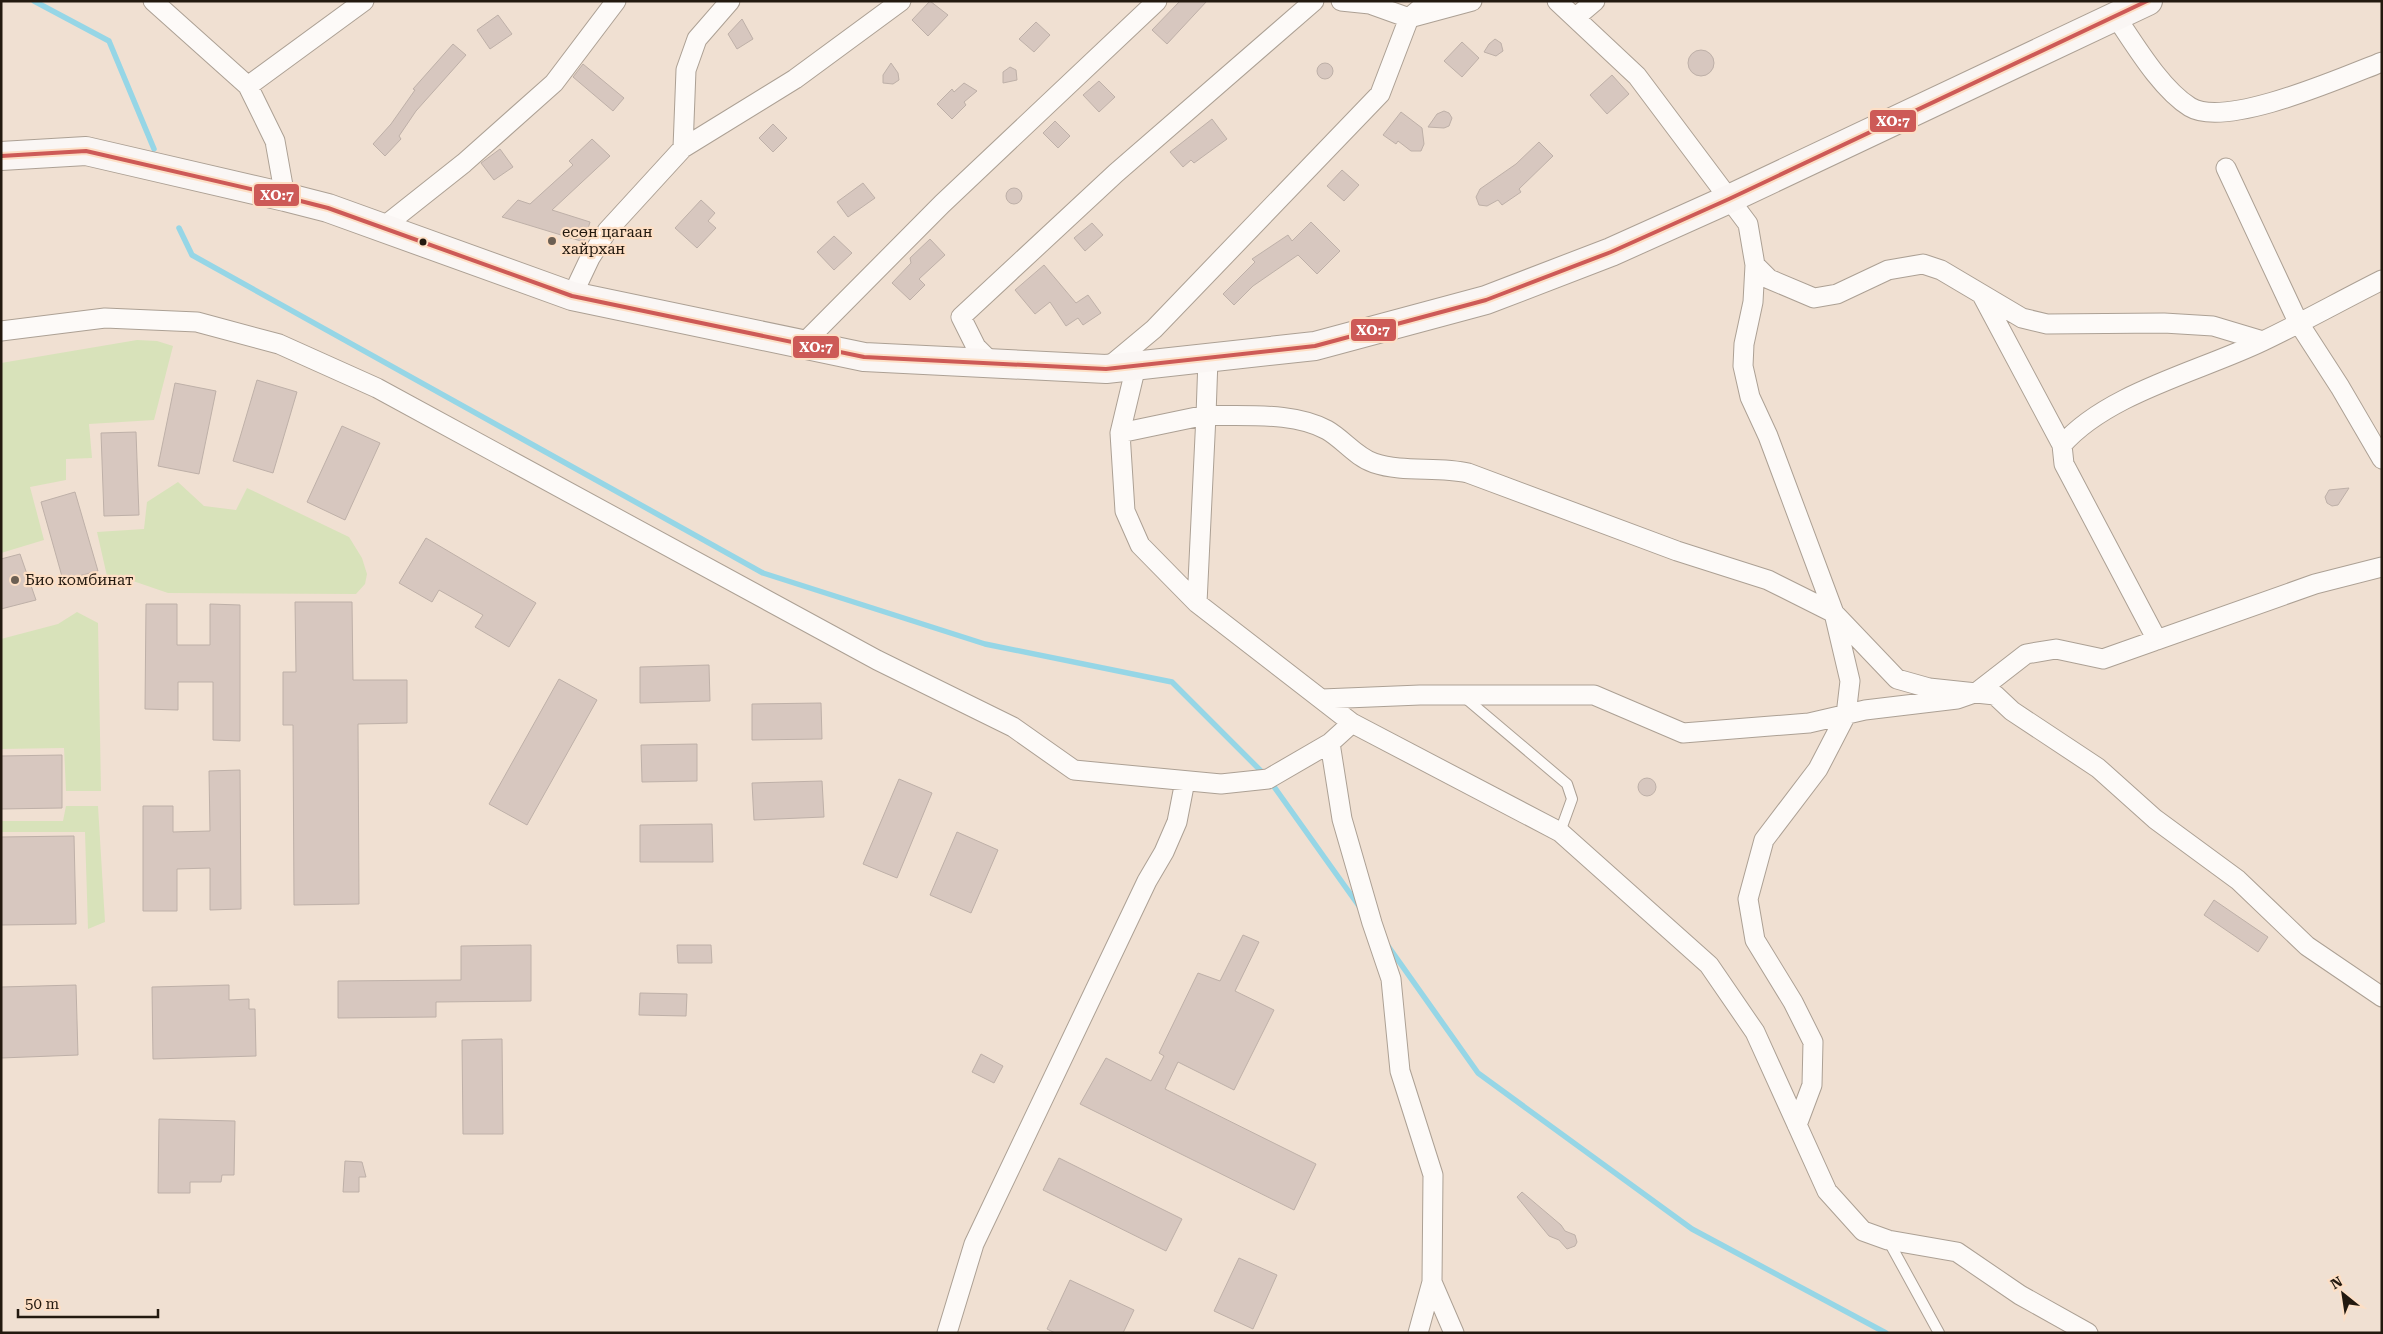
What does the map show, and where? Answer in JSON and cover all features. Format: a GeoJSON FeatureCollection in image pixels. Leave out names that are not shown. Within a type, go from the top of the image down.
{"type":"FeatureCollection","features":[{"type":"Feature","properties":{"kind":"main road"},"geometry":{"type":"LineString","coordinates":[[1,156],[86,151],[285,197],[328,208],[572,296],[864,357],[1106,369],[1315,346],[1486,300],[1611,252],[1729,199],[2148,1]]}},
{"type":"Feature","properties":{"kind":"street"},"geometry":{"type":"LineString","coordinates":[[153,1],[248,86],[276,141],[285,197]]}},
{"type":"Feature","properties":{"kind":"street"},"geometry":{"type":"LineString","coordinates":[[248,86],[364,1]]}},
{"type":"Feature","properties":{"kind":"street"},"geometry":{"type":"LineString","coordinates":[[382,228],[464,163],[554,83],[616,1]]}},
{"type":"Feature","properties":{"kind":"street"},"geometry":{"type":"LineString","coordinates":[[683,148],[686,70],[697,39],[730,1]]}},
{"type":"Feature","properties":{"kind":"street"},"geometry":{"type":"LineString","coordinates":[[572,296],[590,258],[607,231],[683,148],[795,79],[901,1]]}},
{"type":"Feature","properties":{"kind":"street"},"geometry":{"type":"LineString","coordinates":[[802,344],[942,204],[1158,1]]}},
{"type":"Feature","properties":{"kind":"street"},"geometry":{"type":"LineString","coordinates":[[992,363],[976,346],[961,317],[1116,173],[1314,1]]}},
{"type":"Feature","properties":{"kind":"street"},"geometry":{"type":"LineString","coordinates":[[1341,1],[1370,4],[1409,18],[1472,1]]}},
{"type":"Feature","properties":{"kind":"street"},"geometry":{"type":"LineString","coordinates":[[1106,369],[1154,329],[1380,94],[1409,18],[1429,1]]}},
{"type":"Feature","properties":{"kind":"street"},"geometry":{"type":"LineString","coordinates":[[1557,1],[1637,76],[1748,224],[1755,265],[1753,302],[1744,344],[1743,366],[1750,397],[1772,445],[1834,613],[1850,681],[1846,715],[1818,769],[1764,840],[1748,899],[1755,940],[1793,1002],[1813,1042],[1812,1086],[1798,1125]]}},
{"type":"Feature","properties":{"kind":"street"},"geometry":{"type":"LineString","coordinates":[[1576,18],[1595,1]]}},
{"type":"Feature","properties":{"kind":"street"},"geometry":{"type":"LineString","coordinates":[[2116,17],[2155,74],[2190,107],[2206,114],[2279,102],[2382,62]]}},
{"type":"Feature","properties":{"kind":"street"},"geometry":{"type":"LineString","coordinates":[[2226,168],[2298,322],[2382,459]]}},
{"type":"Feature","properties":{"kind":"street"},"geometry":{"type":"LineString","coordinates":[[1755,265],[1769,278],[1814,298],[1837,294],[1888,270],[1923,264],[1941,270],[2022,318],[2047,324],[2164,323],[2213,326],[2263,341]]}},
{"type":"Feature","properties":{"kind":"street"},"geometry":{"type":"LineString","coordinates":[[2062,445],[2072,434],[2103,409],[2263,341],[2382,280]]}},
{"type":"Feature","properties":{"kind":"street"},"geometry":{"type":"LineString","coordinates":[[1982,294],[2062,445],[2064,464],[2157,640]]}},
{"type":"Feature","properties":{"kind":"street"},"geometry":{"type":"LineString","coordinates":[[1,331],[105,318],[188,321],[279,344],[377,388],[877,660],[1012,727],[1074,770],[1221,784],[1268,778],[1330,743],[1352,723]]}},
{"type":"Feature","properties":{"kind":"street"},"geometry":{"type":"LineString","coordinates":[[1197,604],[1208,359]]}},
{"type":"Feature","properties":{"kind":"street"},"geometry":{"type":"LineString","coordinates":[[1136,366],[1120,434],[1125,511],[1140,545],[1197,604],[1352,723],[1560,832],[1709,965],[1755,1032],[1827,1191],[1863,1231],[1888,1240],[1957,1252],[2020,1295],[2088,1333]]}},
{"type":"Feature","properties":{"kind":"street"},"geometry":{"type":"LineString","coordinates":[[1120,434],[1206,416],[1291,418],[1326,430],[1372,462],[1392,467],[1449,469],[1468,473],[1677,551],[1768,580],[1834,613],[1897,679],[1929,688],[1994,695],[2012,711],[2098,768],[2155,819],[2238,880],[2307,946],[2382,997]]}},
{"type":"Feature","properties":{"kind":"street"},"geometry":{"type":"LineString","coordinates":[[1322,699],[1420,695],[1594,695],[1683,734],[1809,723],[1865,710],[1957,699],[1977,692],[2026,654],[2056,649],[2103,658],[2315,584],[2382,568]]}},
{"type":"Feature","properties":{"kind":"street"},"geometry":{"type":"LineString","coordinates":[[1330,743],[1342,819],[1372,923],[1391,979],[1400,1071],[1433,1175],[1432,1282],[1418,1333]]}},
{"type":"Feature","properties":{"kind":"street"},"geometry":{"type":"LineString","coordinates":[[947,1333],[974,1244],[1147,881],[1164,852],[1177,822],[1185,781]]}},
{"type":"Feature","properties":{"kind":"street"},"geometry":{"type":"LineString","coordinates":[[1432,1282],[1454,1333]]}},
{"type":"Feature","properties":{"kind":"lane"},"geometry":{"type":"LineString","coordinates":[[1463,696],[1567,784],[1572,799],[1560,832]]}},
{"type":"Feature","properties":{"kind":"lane"},"geometry":{"type":"LineString","coordinates":[[1888,1240],[1939,1333]]}},
{"type":"Feature","properties":{"kind":"green space"},"geometry":{"type":"Polygon","coordinates":[[[137,340],[157,341],[173,346],[154,420],[89,424],[92,458],[66,459],[66,480],[30,487],[44,540],[1,553],[1,363],[137,340]]]}},
{"type":"Feature","properties":{"kind":"green space"},"geometry":{"type":"Polygon","coordinates":[[[178,482],[204,506],[236,510],[247,488],[349,537],[362,558],[367,574],[365,584],[356,594],[168,593],[133,581],[109,585],[97,532],[144,529],[147,502],[178,482]]]}},
{"type":"Feature","properties":{"kind":"green space"},"geometry":{"type":"Polygon","coordinates":[[[77,612],[98,623],[101,791],[66,791],[64,748],[1,749],[1,639],[58,624],[77,612]]]}},
{"type":"Feature","properties":{"kind":"green space"},"geometry":{"type":"Polygon","coordinates":[[[66,806],[98,806],[105,922],[88,929],[85,832],[1,832],[1,821],[63,821],[66,806]]]}},
{"type":"Feature","properties":{"kind":"building"},"geometry":{"type":"Polygon","coordinates":[[[930,1],[948,15],[928,36],[912,20],[930,1]]]}},
{"type":"Feature","properties":{"kind":"building"},"geometry":{"type":"Polygon","coordinates":[[[1180,1],[1207,1],[1167,44],[1152,30],[1180,1]]]}},
{"type":"Feature","properties":{"kind":"building"},"geometry":{"type":"Polygon","coordinates":[[[498,15],[512,34],[490,49],[477,30],[498,15]]]}},
{"type":"Feature","properties":{"kind":"building"},"geometry":{"type":"Polygon","coordinates":[[[742,19],[753,39],[737,49],[728,34],[742,19]]]}},
{"type":"Feature","properties":{"kind":"building"},"geometry":{"type":"Polygon","coordinates":[[[1036,22],[1050,35],[1034,52],[1019,39],[1036,22]]]}},
{"type":"Feature","properties":{"kind":"building"},"geometry":{"type":"Polygon","coordinates":[[[1495,39],[1501,43],[1503,51],[1496,56],[1484,52],[1489,44],[1495,39]]]}},
{"type":"Feature","properties":{"kind":"building"},"geometry":{"type":"Polygon","coordinates":[[[1462,42],[1479,58],[1462,77],[1444,61],[1462,42]]]}},
{"type":"Feature","properties":{"kind":"building"},"geometry":{"type":"Polygon","coordinates":[[[453,44],[466,55],[416,111],[399,136],[401,139],[385,156],[373,144],[391,124],[415,90],[413,89],[453,44]]]}},
{"type":"Feature","properties":{"kind":"building"},"geometry":{"type":"Polygon","coordinates":[[[1701,50],[1710,54],[1714,63],[1710,72],[1701,76],[1692,72],[1688,63],[1692,54],[1701,50]]]}},
{"type":"Feature","properties":{"kind":"building"},"geometry":{"type":"Polygon","coordinates":[[[891,63],[898,73],[899,80],[893,84],[883,83],[883,75],[891,63]]]}},
{"type":"Feature","properties":{"kind":"building"},"geometry":{"type":"Polygon","coordinates":[[[1325,63],[1331,65],[1333,71],[1331,77],[1325,79],[1319,77],[1317,71],[1319,65],[1325,63]]]}},
{"type":"Feature","properties":{"kind":"building"},"geometry":{"type":"Polygon","coordinates":[[[583,64],[624,98],[613,111],[573,77],[583,64]]]}},
{"type":"Feature","properties":{"kind":"building"},"geometry":{"type":"Polygon","coordinates":[[[1010,67],[1016,70],[1017,80],[1003,83],[1003,72],[1010,67]]]}},
{"type":"Feature","properties":{"kind":"building"},"geometry":{"type":"Polygon","coordinates":[[[1612,75],[1629,94],[1607,114],[1590,95],[1612,75]]]}},
{"type":"Feature","properties":{"kind":"building"},"geometry":{"type":"Polygon","coordinates":[[[1099,81],[1115,97],[1099,112],[1083,95],[1099,81]]]}},
{"type":"Feature","properties":{"kind":"building"},"geometry":{"type":"Polygon","coordinates":[[[964,83],[977,91],[964,102],[966,105],[952,119],[937,104],[952,89],[954,92],[964,83]]]}},
{"type":"Feature","properties":{"kind":"building"},"geometry":{"type":"Polygon","coordinates":[[[1444,111],[1449,113],[1452,118],[1449,126],[1444,128],[1428,127],[1437,114],[1444,111]]]}},
{"type":"Feature","properties":{"kind":"building"},"geometry":{"type":"Polygon","coordinates":[[[1401,112],[1422,128],[1424,144],[1421,151],[1411,151],[1398,141],[1396,144],[1383,135],[1401,112]]]}},
{"type":"Feature","properties":{"kind":"building"},"geometry":{"type":"Polygon","coordinates":[[[1212,119],[1227,139],[1194,163],[1191,160],[1183,167],[1170,152],[1212,119]]]}},
{"type":"Feature","properties":{"kind":"building"},"geometry":{"type":"Polygon","coordinates":[[[1055,121],[1070,136],[1058,148],[1043,133],[1055,121]]]}},
{"type":"Feature","properties":{"kind":"building"},"geometry":{"type":"Polygon","coordinates":[[[773,124],[787,138],[773,152],[759,138],[773,124]]]}},
{"type":"Feature","properties":{"kind":"building"},"geometry":{"type":"Polygon","coordinates":[[[592,139],[610,156],[552,210],[590,222],[584,242],[502,217],[518,200],[530,204],[573,165],[569,161],[592,139]]]}},
{"type":"Feature","properties":{"kind":"building"},"geometry":{"type":"Polygon","coordinates":[[[1539,142],[1553,156],[1519,189],[1521,192],[1502,205],[1498,200],[1487,206],[1479,205],[1476,197],[1480,189],[1516,164],[1539,142]]]}},
{"type":"Feature","properties":{"kind":"building"},"geometry":{"type":"Polygon","coordinates":[[[500,149],[513,167],[494,180],[481,163],[500,149]]]}},
{"type":"Feature","properties":{"kind":"building"},"geometry":{"type":"Polygon","coordinates":[[[1342,170],[1359,185],[1344,201],[1327,186],[1342,170]]]}},
{"type":"Feature","properties":{"kind":"building"},"geometry":{"type":"Polygon","coordinates":[[[863,183],[875,198],[848,217],[837,202],[863,183]]]}},
{"type":"Feature","properties":{"kind":"building"},"geometry":{"type":"Polygon","coordinates":[[[1011,188],[1017,188],[1022,193],[1020,202],[1011,204],[1006,199],[1006,193],[1011,188]]]}},
{"type":"Feature","properties":{"kind":"building"},"geometry":{"type":"Polygon","coordinates":[[[701,200],[715,213],[708,221],[716,228],[697,248],[675,228],[701,200]]]}},
{"type":"Feature","properties":{"kind":"building"},"geometry":{"type":"Polygon","coordinates":[[[1311,222],[1340,251],[1317,274],[1298,255],[1253,286],[1234,305],[1223,294],[1255,262],[1252,259],[1288,235],[1292,241],[1311,222]]]}},
{"type":"Feature","properties":{"kind":"building"},"geometry":{"type":"Polygon","coordinates":[[[1092,223],[1103,235],[1085,251],[1074,238],[1092,223]]]}},
{"type":"Feature","properties":{"kind":"building"},"geometry":{"type":"Polygon","coordinates":[[[834,236],[852,253],[834,270],[817,252],[834,236]]]}},
{"type":"Feature","properties":{"kind":"building"},"geometry":{"type":"Polygon","coordinates":[[[930,239],[945,255],[919,279],[925,285],[910,300],[892,283],[911,263],[910,258],[930,239]]]}},
{"type":"Feature","properties":{"kind":"building"},"geometry":{"type":"Polygon","coordinates":[[[1044,265],[1076,303],[1088,295],[1101,313],[1083,325],[1078,318],[1066,326],[1050,302],[1035,314],[1015,290],[1044,265]]]}},
{"type":"Feature","properties":{"kind":"building"},"geometry":{"type":"Polygon","coordinates":[[[257,380],[297,392],[273,473],[233,461],[257,380]]]}},
{"type":"Feature","properties":{"kind":"building"},"geometry":{"type":"Polygon","coordinates":[[[175,383],[216,391],[199,474],[158,466],[175,383]]]}},
{"type":"Feature","properties":{"kind":"building"},"geometry":{"type":"Polygon","coordinates":[[[342,426],[380,443],[345,520],[307,502],[342,426]]]}},
{"type":"Feature","properties":{"kind":"building"},"geometry":{"type":"Polygon","coordinates":[[[136,432],[139,515],[104,516],[101,433],[136,432]]]}},
{"type":"Feature","properties":{"kind":"building"},"geometry":{"type":"Polygon","coordinates":[[[2349,488],[2338,505],[2332,506],[2327,503],[2325,497],[2329,490],[2349,488]]]}},
{"type":"Feature","properties":{"kind":"building"},"geometry":{"type":"Polygon","coordinates":[[[75,492],[98,571],[63,580],[41,502],[75,492]]]}},
{"type":"Feature","properties":{"kind":"building"},"geometry":{"type":"Polygon","coordinates":[[[426,538],[536,603],[509,647],[475,627],[483,615],[439,590],[432,602],[399,583],[426,538]]]}},
{"type":"Feature","properties":{"kind":"building","name":"Био комбинат"},"geometry":{"type":"Polygon","coordinates":[[[20,554],[36,600],[1,609],[1,559],[20,554]]]}},
{"type":"Feature","properties":{"kind":"building"},"geometry":{"type":"Polygon","coordinates":[[[295,602],[352,602],[353,680],[407,680],[407,723],[358,724],[359,904],[294,905],[293,725],[283,725],[283,672],[296,672],[295,602]]]}},
{"type":"Feature","properties":{"kind":"building"},"geometry":{"type":"Polygon","coordinates":[[[146,604],[177,604],[177,645],[210,645],[210,604],[240,605],[240,741],[213,740],[213,682],[178,682],[178,710],[145,709],[146,604]]]}},
{"type":"Feature","properties":{"kind":"building"},"geometry":{"type":"Polygon","coordinates":[[[709,665],[710,701],[640,703],[640,667],[709,665]]]}},
{"type":"Feature","properties":{"kind":"building"},"geometry":{"type":"Polygon","coordinates":[[[559,679],[597,700],[527,825],[489,804],[559,679]]]}},
{"type":"Feature","properties":{"kind":"building"},"geometry":{"type":"Polygon","coordinates":[[[821,703],[822,739],[752,740],[752,704],[821,703]]]}},
{"type":"Feature","properties":{"kind":"building"},"geometry":{"type":"Polygon","coordinates":[[[697,744],[697,781],[642,782],[641,745],[697,744]]]}},
{"type":"Feature","properties":{"kind":"building"},"geometry":{"type":"Polygon","coordinates":[[[62,755],[62,808],[1,809],[1,756],[62,755]]]}},
{"type":"Feature","properties":{"kind":"building"},"geometry":{"type":"Polygon","coordinates":[[[240,770],[241,909],[210,910],[210,868],[177,869],[177,911],[143,911],[143,806],[173,806],[173,832],[210,831],[209,771],[240,770]]]}},
{"type":"Feature","properties":{"kind":"building"},"geometry":{"type":"Polygon","coordinates":[[[1647,778],[1653,781],[1656,787],[1653,793],[1647,796],[1641,793],[1638,787],[1641,781],[1647,778]]]}},
{"type":"Feature","properties":{"kind":"building"},"geometry":{"type":"Polygon","coordinates":[[[899,779],[932,793],[897,878],[863,864],[899,779]]]}},
{"type":"Feature","properties":{"kind":"building"},"geometry":{"type":"Polygon","coordinates":[[[822,781],[824,817],[754,820],[752,783],[822,781]]]}},
{"type":"Feature","properties":{"kind":"building"},"geometry":{"type":"Polygon","coordinates":[[[712,824],[713,862],[640,862],[640,825],[712,824]]]}},
{"type":"Feature","properties":{"kind":"building"},"geometry":{"type":"Polygon","coordinates":[[[957,832],[998,850],[971,913],[930,895],[957,832]]]}},
{"type":"Feature","properties":{"kind":"building"},"geometry":{"type":"Polygon","coordinates":[[[74,836],[76,924],[1,925],[1,837],[74,836]]]}},
{"type":"Feature","properties":{"kind":"building"},"geometry":{"type":"Polygon","coordinates":[[[2214,900],[2268,937],[2258,952],[2204,915],[2214,900]]]}},
{"type":"Feature","properties":{"kind":"building"},"geometry":{"type":"Polygon","coordinates":[[[1243,935],[1259,942],[1235,991],[1274,1010],[1234,1090],[1178,1062],[1165,1089],[1316,1164],[1294,1210],[1080,1104],[1106,1058],[1151,1081],[1164,1056],[1159,1053],[1198,973],[1220,981],[1243,935]]]}},
{"type":"Feature","properties":{"kind":"building"},"geometry":{"type":"Polygon","coordinates":[[[531,945],[531,1001],[436,1002],[436,1017],[338,1018],[338,981],[461,980],[461,946],[531,945]]]}},
{"type":"Feature","properties":{"kind":"building"},"geometry":{"type":"Polygon","coordinates":[[[677,945],[711,945],[712,963],[678,963],[677,945]]]}},
{"type":"Feature","properties":{"kind":"building"},"geometry":{"type":"Polygon","coordinates":[[[76,985],[78,1055],[1,1058],[1,987],[76,985]]]}},
{"type":"Feature","properties":{"kind":"building"},"geometry":{"type":"Polygon","coordinates":[[[229,985],[229,1000],[249,999],[249,1009],[255,1009],[256,1056],[153,1059],[152,987],[229,985]]]}},
{"type":"Feature","properties":{"kind":"building"},"geometry":{"type":"Polygon","coordinates":[[[640,993],[687,994],[686,1016],[639,1015],[640,993]]]}},
{"type":"Feature","properties":{"kind":"building"},"geometry":{"type":"Polygon","coordinates":[[[502,1039],[503,1134],[463,1134],[462,1040],[502,1039]]]}},
{"type":"Feature","properties":{"kind":"building"},"geometry":{"type":"Polygon","coordinates":[[[981,1054],[1003,1066],[994,1083],[972,1072],[981,1054]]]}},
{"type":"Feature","properties":{"kind":"building"},"geometry":{"type":"Polygon","coordinates":[[[159,1119],[235,1121],[234,1175],[222,1175],[221,1182],[190,1182],[190,1193],[158,1193],[159,1119]]]}},
{"type":"Feature","properties":{"kind":"building"},"geometry":{"type":"Polygon","coordinates":[[[1059,1158],[1182,1219],[1166,1251],[1043,1190],[1059,1158]]]}},
{"type":"Feature","properties":{"kind":"building"},"geometry":{"type":"Polygon","coordinates":[[[345,1161],[362,1162],[366,1177],[359,1177],[359,1192],[343,1192],[345,1161]]]}},
{"type":"Feature","properties":{"kind":"building"},"geometry":{"type":"Polygon","coordinates":[[[1522,1192],[1561,1225],[1565,1231],[1575,1235],[1577,1242],[1575,1246],[1567,1249],[1559,1240],[1549,1236],[1517,1197],[1522,1192]]]}},
{"type":"Feature","properties":{"kind":"building"},"geometry":{"type":"Polygon","coordinates":[[[1239,1258],[1277,1275],[1253,1329],[1214,1311],[1239,1258]]]}},
{"type":"Feature","properties":{"kind":"building"},"geometry":{"type":"Polygon","coordinates":[[[1070,1280],[1134,1310],[1123,1333],[1055,1333],[1047,1329],[1070,1280]]]}},
{"type":"Feature","properties":{"kind":"waterway"},"geometry":{"type":"LineString","coordinates":[[34,1],[109,41],[154,149]]}},
{"type":"Feature","properties":{"kind":"waterway"},"geometry":{"type":"LineString","coordinates":[[179,228],[192,255],[763,573],[985,644],[1172,682],[1264,774]]}},
{"type":"Feature","properties":{"kind":"waterway"},"geometry":{"type":"LineString","coordinates":[[1270,781],[1359,906]]}},
{"type":"Feature","properties":{"kind":"waterway"},"geometry":{"type":"LineString","coordinates":[[1388,946],[1478,1073],[1692,1229],[1886,1333]]}},
{"type":"Feature","properties":{"kind":"transit line","name":"ХО:7"},"geometry":{"type":"LineString","coordinates":[[1,156],[86,151],[285,197],[328,208],[572,296],[864,357],[1106,369],[1315,346],[1486,300],[1611,252],[1729,199],[2147,1]]}},
{"type":"Feature","properties":{"kind":"place","name":"есөн цагаан хайрхан"},"geometry":{"type":"Point","coordinates":[552,241]}},
{"type":"Feature","properties":{"kind":"place","name":"Био комбинат"},"geometry":{"type":"Point","coordinates":[15,580]}}]}
